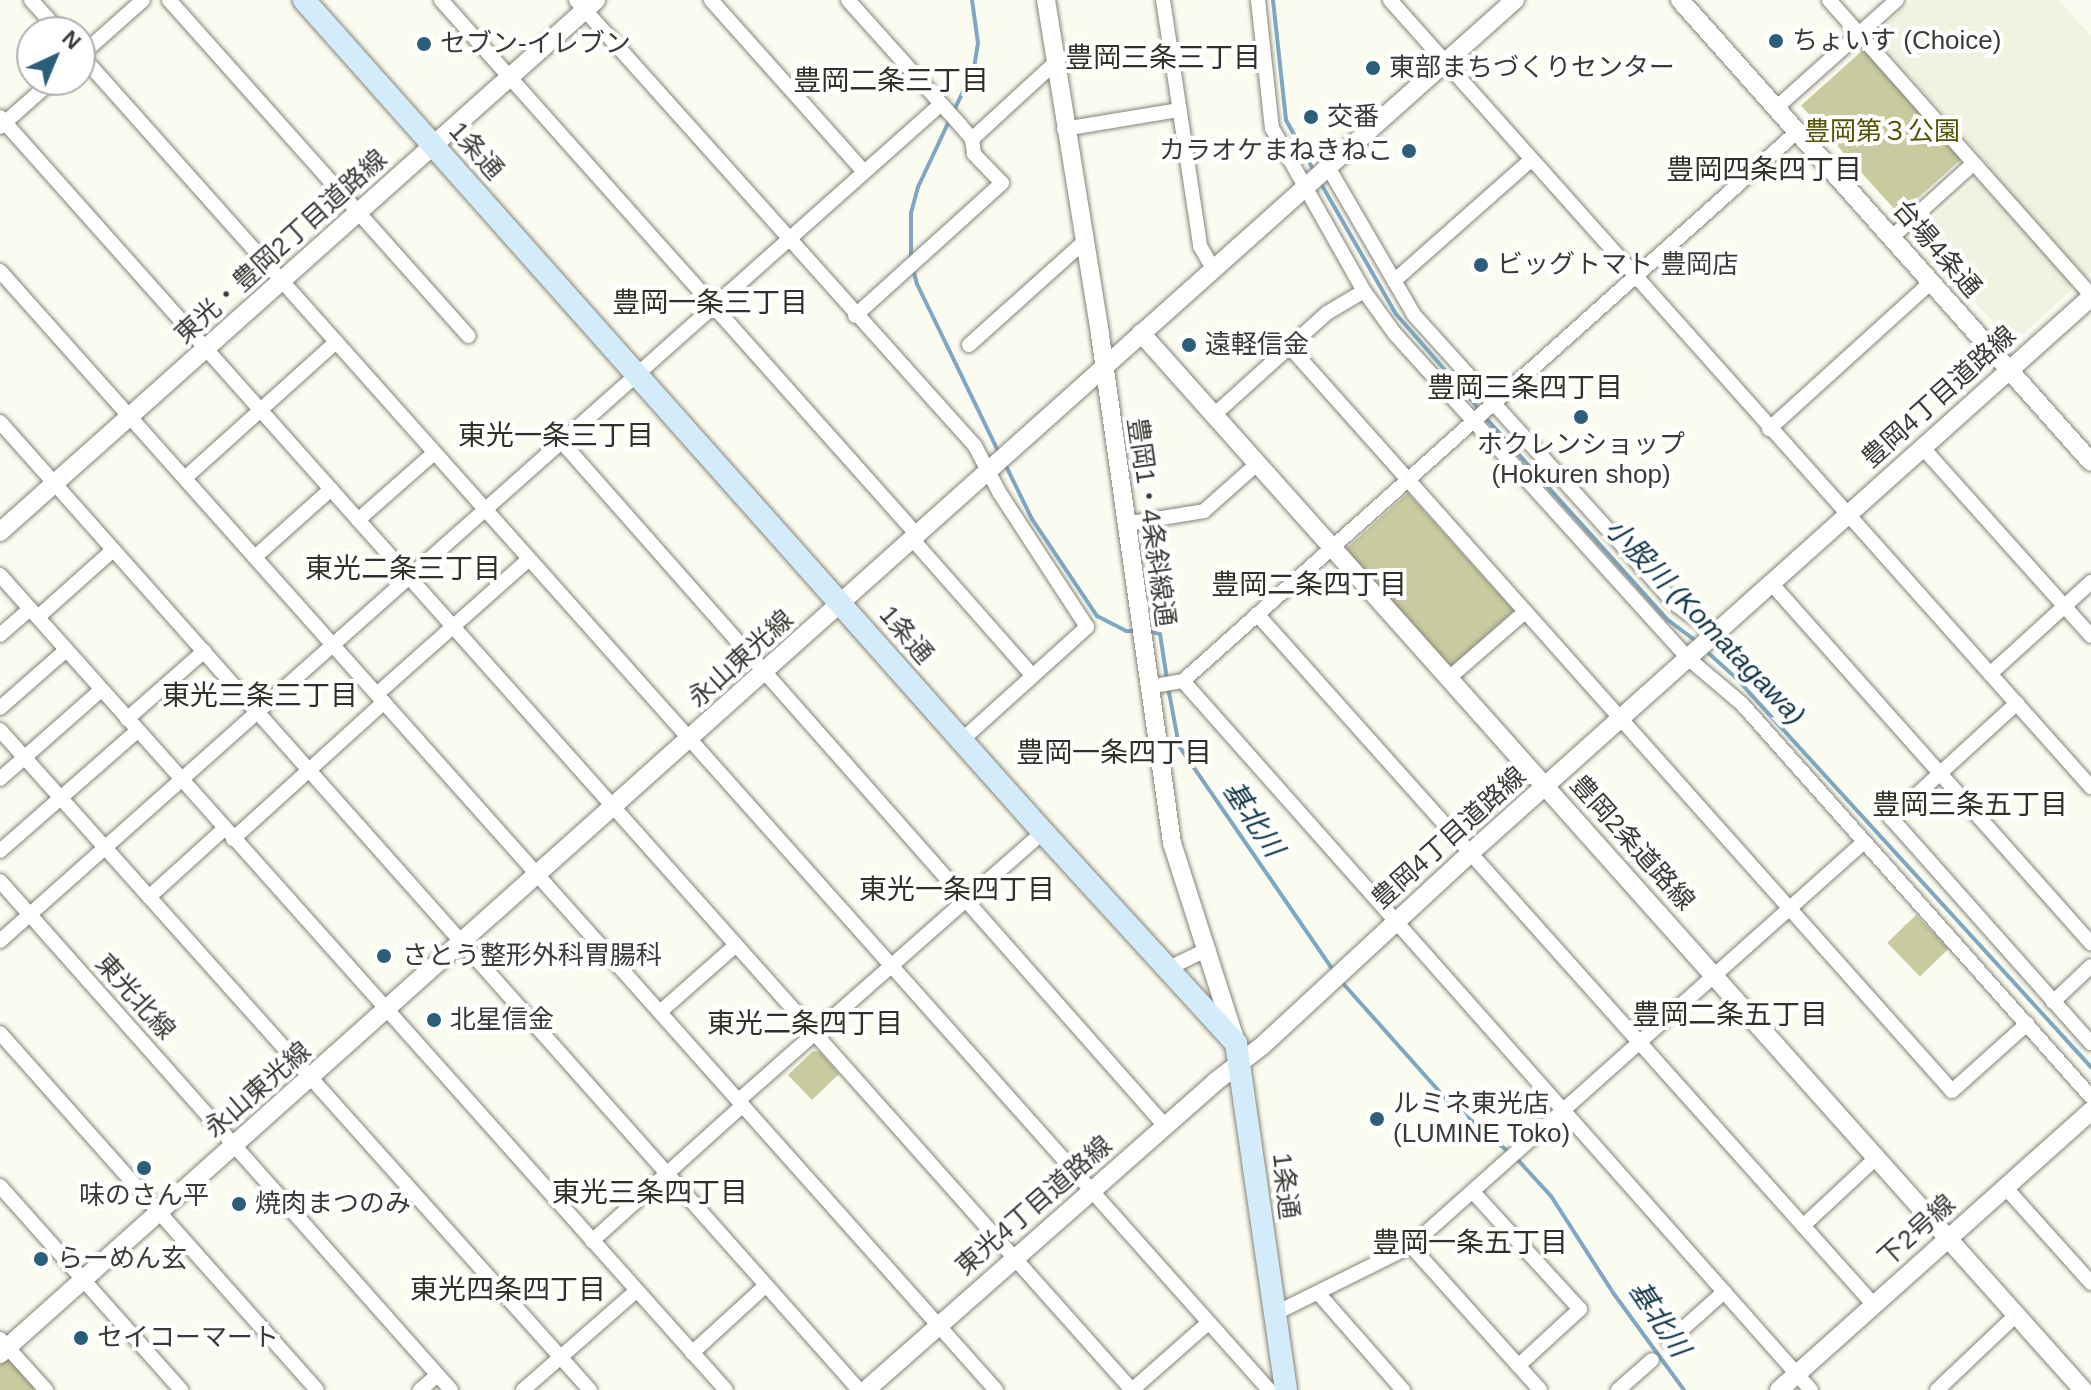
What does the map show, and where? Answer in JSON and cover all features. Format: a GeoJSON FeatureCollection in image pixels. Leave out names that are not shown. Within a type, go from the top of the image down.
{"type":"FeatureCollection","features":[{"type":"Feature","properties":{"kind":"main road","name":"1条通"},"geometry":{"type":"LineString","coordinates":[[304,0],[1167,969],[1238,1053],[1286,1390]]}},
{"type":"Feature","properties":{"kind":"street"},"geometry":{"type":"LineString","coordinates":[[31,0],[46,16]]}},
{"type":"Feature","properties":{"kind":"street"},"geometry":{"type":"LineString","coordinates":[[96,41],[143,0]]}},
{"type":"Feature","properties":{"kind":"street"},"geometry":{"type":"LineString","coordinates":[[169,0],[468,336]]}},
{"type":"Feature","properties":{"kind":"street"},"geometry":{"type":"LineString","coordinates":[[441,0],[1033,676]]}},
{"type":"Feature","properties":{"kind":"street"},"geometry":{"type":"LineString","coordinates":[[711,0],[864,172]]}},
{"type":"Feature","properties":{"kind":"street"},"geometry":{"type":"LineString","coordinates":[[848,0],[972,139],[974,154],[1002,183],[855,316]]}},
{"type":"Feature","properties":{"kind":"street","name":"豊岡1・4条斜線通"},"geometry":{"type":"LineString","coordinates":[[1046,0],[1064,129],[1086,240],[1141,645],[1167,684],[1172,843],[1208,949],[1238,1053]]}},
{"type":"Feature","properties":{"kind":"street"},"geometry":{"type":"LineString","coordinates":[[1163,0],[1200,246],[1212,267]]}},
{"type":"Feature","properties":{"kind":"street"},"geometry":{"type":"LineString","coordinates":[[1258,0],[1272,128],[1316,178],[1394,281],[1414,315],[1484,413],[1702,647]]}},
{"type":"Feature","properties":{"kind":"street"},"geometry":{"type":"LineString","coordinates":[[1390,0],[2091,787]]}},
{"type":"Feature","properties":{"kind":"street","name":"永山東光線"},"geometry":{"type":"LineString","coordinates":[[2,1347],[83,1280],[463,944],[1104,368],[1212,267],[1515,0]]}},
{"type":"Feature","properties":{"kind":"street","name":"台場4条通"},"geometry":{"type":"LineString","coordinates":[[1680,0],[2091,462]]}},
{"type":"Feature","properties":{"kind":"street"},"geometry":{"type":"LineString","coordinates":[[1829,0],[2091,296]]}},
{"type":"Feature","properties":{"kind":"street"},"geometry":{"type":"LineString","coordinates":[[1776,108],[1897,0]]}},
{"type":"Feature","properties":{"kind":"street"},"geometry":{"type":"LineString","coordinates":[[586,3],[788,240],[993,467],[999,492],[1087,627],[962,740]]}},
{"type":"Feature","properties":{"kind":"street","name":"東光・豊岡2丁目道路線"},"geometry":{"type":"LineString","coordinates":[[0,532],[509,77],[586,3]]}},
{"type":"Feature","properties":{"kind":"street"},"geometry":{"type":"LineString","coordinates":[[972,139],[1055,63]]}},
{"type":"Feature","properties":{"kind":"street"},"geometry":{"type":"LineString","coordinates":[[96,73],[484,510],[692,738],[891,968],[1269,1390]]}},
{"type":"Feature","properties":{"kind":"street"},"geometry":{"type":"LineString","coordinates":[[34,96],[2,122],[454,625],[1132,1390],[1208,1323]]}},
{"type":"Feature","properties":{"kind":"street"},"geometry":{"type":"LineString","coordinates":[[0,941],[864,172],[944,107]]}},
{"type":"Feature","properties":{"kind":"street"},"geometry":{"type":"LineString","coordinates":[[1064,129],[1179,110]]}},
{"type":"Feature","properties":{"kind":"street"},"geometry":{"type":"LineString","coordinates":[[1798,131],[1257,614],[1167,684],[1394,922],[1811,1390]]}},
{"type":"Feature","properties":{"kind":"street"},"geometry":{"type":"LineString","coordinates":[[1394,281],[1531,160]]}},
{"type":"Feature","properties":{"kind":"street"},"geometry":{"type":"LineString","coordinates":[[1892,237],[1974,163]]}},
{"type":"Feature","properties":{"kind":"street"},"geometry":{"type":"LineString","coordinates":[[1316,178],[1364,291],[1395,334],[1484,413],[1674,603],[1742,704],[2091,1097]]}},
{"type":"Feature","properties":{"kind":"street"},"geometry":{"type":"LineString","coordinates":[[969,345],[1086,240]]}},
{"type":"Feature","properties":{"kind":"street"},"geometry":{"type":"LineString","coordinates":[[0,271],[996,1390]]}},
{"type":"Feature","properties":{"kind":"street"},"geometry":{"type":"LineString","coordinates":[[1769,429],[1931,282]]}},
{"type":"Feature","properties":{"kind":"street"},"geometry":{"type":"LineString","coordinates":[[1214,415],[1327,313],[1364,291]]}},
{"type":"Feature","properties":{"kind":"street","name":"豊岡4丁目道路線"},"geometry":{"type":"LineString","coordinates":[[1238,1053],[1326,984],[2091,296]]}},
{"type":"Feature","properties":{"kind":"street","name":"豊岡2条道路線"},"geometry":{"type":"LineString","coordinates":[[1141,333],[2083,1390]]}},
{"type":"Feature","properties":{"kind":"street"},"geometry":{"type":"LineString","coordinates":[[185,478],[336,342]]}},
{"type":"Feature","properties":{"kind":"street"},"geometry":{"type":"LineString","coordinates":[[1289,346],[1952,1091],[2027,1024]]}},
{"type":"Feature","properties":{"kind":"street"},"geometry":{"type":"LineString","coordinates":[[0,422],[859,1390]]}},
{"type":"Feature","properties":{"kind":"street"},"geometry":{"type":"LineString","coordinates":[[561,441],[1166,1127]]}},
{"type":"Feature","properties":{"kind":"street"},"geometry":{"type":"LineString","coordinates":[[1923,448],[2091,636]]}},
{"type":"Feature","properties":{"kind":"street"},"geometry":{"type":"LineString","coordinates":[[358,520],[434,453]]}},
{"type":"Feature","properties":{"kind":"street"},"geometry":{"type":"LineString","coordinates":[[1125,524],[1204,511],[1258,463]]}},
{"type":"Feature","properties":{"kind":"street"},"geometry":{"type":"LineString","coordinates":[[255,557],[331,489]]}},
{"type":"Feature","properties":{"kind":"street"},"geometry":{"type":"LineString","coordinates":[[0,635],[34,613],[113,550]]}},
{"type":"Feature","properties":{"kind":"street"},"geometry":{"type":"LineString","coordinates":[[149,897],[309,770],[454,625],[529,559]]}},
{"type":"Feature","properties":{"kind":"street"},"geometry":{"type":"LineString","coordinates":[[0,575],[726,1390]]}},
{"type":"Feature","properties":{"kind":"street"},"geometry":{"type":"LineString","coordinates":[[1990,674],[2091,582]]}},
{"type":"Feature","properties":{"kind":"street"},"geometry":{"type":"LineString","coordinates":[[1771,583],[2091,944]]}},
{"type":"Feature","properties":{"kind":"street"},"geometry":{"type":"LineString","coordinates":[[1449,678],[1525,612]]}},
{"type":"Feature","properties":{"kind":"street"},"geometry":{"type":"LineString","coordinates":[[1257,614],[1874,1305]]}},
{"type":"Feature","properties":{"kind":"street"},"geometry":{"type":"LineString","coordinates":[[0,708],[66,650]]}},
{"type":"Feature","properties":{"kind":"street"},"geometry":{"type":"LineString","coordinates":[[127,719],[204,651]]}},
{"type":"Feature","properties":{"kind":"street"},"geometry":{"type":"LineString","coordinates":[[0,779],[101,690]]}},
{"type":"Feature","properties":{"kind":"street"},"geometry":{"type":"LineString","coordinates":[[2017,703],[1891,818],[2091,1043]]}},
{"type":"Feature","properties":{"kind":"street"},"geometry":{"type":"LineString","coordinates":[[0,730],[590,1390]]}},
{"type":"Feature","properties":{"kind":"street"},"geometry":{"type":"LineString","coordinates":[[0,851],[137,731]]}},
{"type":"Feature","properties":{"kind":"street"},"geometry":{"type":"LineString","coordinates":[[592,1241],[815,1033],[1043,832]]}},
{"type":"Feature","properties":{"kind":"street"},"geometry":{"type":"LineString","coordinates":[[1274,1314],[1411,1246],[1864,842]]}},
{"type":"Feature","properties":{"kind":"street","name":"東光北線"},"geometry":{"type":"LineString","coordinates":[[0,881],[451,1390]]}},
{"type":"Feature","properties":{"kind":"street"},"geometry":{"type":"LineString","coordinates":[[660,1012],[736,945]]}},
{"type":"Feature","properties":{"kind":"street"},"geometry":{"type":"LineString","coordinates":[[1167,969],[1208,949]]}},
{"type":"Feature","properties":{"kind":"street"},"geometry":{"type":"LineString","coordinates":[[2053,1002],[2091,966]]}},
{"type":"Feature","properties":{"kind":"street"},"geometry":{"type":"LineString","coordinates":[[0,1033],[317,1390]]}},
{"type":"Feature","properties":{"kind":"street","name":"東光4丁目道路線"},"geometry":{"type":"LineString","coordinates":[[866,1390],[936,1324],[1166,1127],[1238,1053]]}},
{"type":"Feature","properties":{"kind":"street","name":"下2号線"},"geometry":{"type":"LineString","coordinates":[[1779,1390],[2091,1111]]}},
{"type":"Feature","properties":{"kind":"street"},"geometry":{"type":"LineString","coordinates":[[1803,1226],[1877,1157]]}},
{"type":"Feature","properties":{"kind":"street"},"geometry":{"type":"LineString","coordinates":[[0,1186],[181,1390]]}},
{"type":"Feature","properties":{"kind":"street"},"geometry":{"type":"LineString","coordinates":[[2005,1187],[2091,1283]]}},
{"type":"Feature","properties":{"kind":"street"},"geometry":{"type":"LineString","coordinates":[[1473,1192],[1580,1309],[1518,1366]]}},
{"type":"Feature","properties":{"kind":"street"},"geometry":{"type":"LineString","coordinates":[[1411,1246],[1540,1390]]}},
{"type":"Feature","properties":{"kind":"street"},"geometry":{"type":"LineString","coordinates":[[692,1353],[765,1286]]}},
{"type":"Feature","properties":{"kind":"street"},"geometry":{"type":"LineString","coordinates":[[523,1390],[636,1291]]}},
{"type":"Feature","properties":{"kind":"street"},"geometry":{"type":"LineString","coordinates":[[1669,1341],[1724,1292]]}},
{"type":"Feature","properties":{"kind":"street"},"geometry":{"type":"LineString","coordinates":[[1319,1294],[1403,1390]]}},
{"type":"Feature","properties":{"kind":"street"},"geometry":{"type":"LineString","coordinates":[[1943,1388],[2016,1315]]}},
{"type":"Feature","properties":{"kind":"street"},"geometry":{"type":"LineString","coordinates":[[2,1347],[46,1390]]}},
{"type":"Feature","properties":{"kind":"street"},"geometry":{"type":"LineString","coordinates":[[1618,1390],[1652,1360]]}},
{"type":"Feature","properties":{"kind":"street"},"geometry":{"type":"LineString","coordinates":[[420,1390],[437,1375]]}},
{"type":"Feature","properties":{"kind":"shaded area"},"geometry":{"type":"Polygon","coordinates":[[[1912,0],[2059,0],[2091,36],[2091,273],[2072,284],[2071,291],[2017,339],[2008,339],[1919,240],[1919,230],[1990,166],[1876,38],[1876,34],[1912,0]]]}},
{"type":"Feature","properties":{"kind":"green space","name":"豊岡第３公園"},"geometry":{"type":"Polygon","coordinates":[[[1865,48],[1963,157],[1899,215],[1801,106],[1865,48]]]}},
{"type":"Feature","properties":{"kind":"green space"},"geometry":{"type":"Polygon","coordinates":[[[1408,493],[1514,610],[1450,668],[1344,551],[1408,493]]]}},
{"type":"Feature","properties":{"kind":"green space"},"geometry":{"type":"Polygon","coordinates":[[[1916,915],[1949,949],[1920,977],[1887,943],[1916,915]]]}},
{"type":"Feature","properties":{"kind":"green space"},"geometry":{"type":"Polygon","coordinates":[[[813,1051],[820,1052],[839,1074],[812,1100],[788,1075],[813,1051]]]}},
{"type":"Feature","properties":{"kind":"green space"},"geometry":{"type":"Polygon","coordinates":[[[11,1355],[41,1390],[0,1390],[0,1365],[11,1355]]]}},
{"type":"Feature","properties":{"kind":"waterway","name":"基北川"},"geometry":{"type":"LineString","coordinates":[[911,261],[911,213],[918,187],[974,68],[978,43],[972,0]]}},
{"type":"Feature","properties":{"kind":"waterway","name":"小股川 (Komatagawa)"},"geometry":{"type":"LineString","coordinates":[[1273,0],[1286,120],[1314,171]]}},
{"type":"Feature","properties":{"kind":"waterway","name":"小股川 (Komatagawa)"},"geometry":{"type":"LineString","coordinates":[[1320,182],[1396,314],[1480,410]]}},
{"type":"Feature","properties":{"kind":"waterway","name":"基北川"},"geometry":{"type":"LineString","coordinates":[[913,269],[917,284],[999,453]]}},
{"type":"Feature","properties":{"kind":"waterway","name":"小股川 (Komatagawa)"},"geometry":{"type":"LineString","coordinates":[[1485,417],[1668,620],[1698,643]]}},
{"type":"Feature","properties":{"kind":"waterway","name":"基北川"},"geometry":{"type":"LineString","coordinates":[[1005,464],[1032,519],[1097,616],[1126,631],[1138,631]]}},
{"type":"Feature","properties":{"kind":"waterway","name":"基北川"},"geometry":{"type":"LineString","coordinates":[[1147,631],[1160,634],[1167,679]]}},
{"type":"Feature","properties":{"kind":"waterway","name":"小股川 (Komatagawa)"},"geometry":{"type":"LineString","coordinates":[[1704,649],[1736,678],[2091,1067]]}},
{"type":"Feature","properties":{"kind":"waterway","name":"基北川"},"geometry":{"type":"LineString","coordinates":[[1168,687],[1179,746],[1335,973]]}},
{"type":"Feature","properties":{"kind":"waterway","name":"基北川"},"geometry":{"type":"LineString","coordinates":[[1340,980],[1446,1099],[1510,1153]]}},
{"type":"Feature","properties":{"kind":"waterway","name":"基北川"},"geometry":{"type":"LineString","coordinates":[[1517,1159],[1551,1196],[1614,1294],[1684,1390]]}},
{"type":"Feature","properties":{"kind":"place","name":"ちょいす (Choice)"},"geometry":{"type":"Point","coordinates":[1776,41]}},
{"type":"Feature","properties":{"kind":"place","name":"セブン-イレブン"},"geometry":{"type":"Point","coordinates":[424,44]}},
{"type":"Feature","properties":{"kind":"place","name":"東部まちづくりセンター"},"geometry":{"type":"Point","coordinates":[1373,68]}},
{"type":"Feature","properties":{"kind":"place","name":"交番"},"geometry":{"type":"Point","coordinates":[1311,117]}},
{"type":"Feature","properties":{"kind":"place","name":"カラオケまねきねこ"},"geometry":{"type":"Point","coordinates":[1409,151]}},
{"type":"Feature","properties":{"kind":"place","name":"ビッグトマト 豊岡店"},"geometry":{"type":"Point","coordinates":[1481,265]}},
{"type":"Feature","properties":{"kind":"place","name":"遠軽信金"},"geometry":{"type":"Point","coordinates":[1189,345]}},
{"type":"Feature","properties":{"kind":"place","name":"ホクレンショップ (Hokuren shop)"},"geometry":{"type":"Point","coordinates":[1581,417]}},
{"type":"Feature","properties":{"kind":"place","name":"さとう整形外科胃腸科"},"geometry":{"type":"Point","coordinates":[384,956]}},
{"type":"Feature","properties":{"kind":"place","name":"北星信金"},"geometry":{"type":"Point","coordinates":[434,1020]}},
{"type":"Feature","properties":{"kind":"place","name":"ルミネ東光店 (LUMINE Toko)"},"geometry":{"type":"Point","coordinates":[1377,1119]}},
{"type":"Feature","properties":{"kind":"place","name":"味のさん平"},"geometry":{"type":"Point","coordinates":[144,1168]}},
{"type":"Feature","properties":{"kind":"place","name":"焼肉まつのみ"},"geometry":{"type":"Point","coordinates":[239,1204]}},
{"type":"Feature","properties":{"kind":"place","name":"らーめん玄"},"geometry":{"type":"Point","coordinates":[41,1259]}},
{"type":"Feature","properties":{"kind":"place","name":"セイコーマート"},"geometry":{"type":"Point","coordinates":[81,1338]}},
{"type":"Feature","properties":{"kind":"district","name":"豊岡三条三丁目"},"geometry":{"type":"Point","coordinates":[1163,58]}},
{"type":"Feature","properties":{"kind":"district","name":"豊岡二条三丁目"},"geometry":{"type":"Point","coordinates":[891,81]}},
{"type":"Feature","properties":{"kind":"district","name":"豊岡四条四丁目"},"geometry":{"type":"Point","coordinates":[1764,170]}},
{"type":"Feature","properties":{"kind":"district","name":"豊岡一条三丁目"},"geometry":{"type":"Point","coordinates":[710,303]}},
{"type":"Feature","properties":{"kind":"district","name":"豊岡三条四丁目"},"geometry":{"type":"Point","coordinates":[1525,388]}},
{"type":"Feature","properties":{"kind":"district","name":"東光一条三丁目"},"geometry":{"type":"Point","coordinates":[556,436]}},
{"type":"Feature","properties":{"kind":"district","name":"東光二条三丁目"},"geometry":{"type":"Point","coordinates":[403,569]}},
{"type":"Feature","properties":{"kind":"district","name":"豊岡二条四丁目"},"geometry":{"type":"Point","coordinates":[1309,585]}},
{"type":"Feature","properties":{"kind":"district","name":"東光三条三丁目"},"geometry":{"type":"Point","coordinates":[260,696]}},
{"type":"Feature","properties":{"kind":"district","name":"豊岡一条四丁目"},"geometry":{"type":"Point","coordinates":[1114,753]}},
{"type":"Feature","properties":{"kind":"district","name":"豊岡三条五丁目"},"geometry":{"type":"Point","coordinates":[1970,805]}},
{"type":"Feature","properties":{"kind":"district","name":"東光一条四丁目"},"geometry":{"type":"Point","coordinates":[957,890]}},
{"type":"Feature","properties":{"kind":"district","name":"豊岡二条五丁目"},"geometry":{"type":"Point","coordinates":[1730,1015]}},
{"type":"Feature","properties":{"kind":"district","name":"東光二条四丁目"},"geometry":{"type":"Point","coordinates":[805,1024]}},
{"type":"Feature","properties":{"kind":"district","name":"東光三条四丁目"},"geometry":{"type":"Point","coordinates":[650,1193]}},
{"type":"Feature","properties":{"kind":"district","name":"豊岡一条五丁目"},"geometry":{"type":"Point","coordinates":[1470,1243]}},
{"type":"Feature","properties":{"kind":"district","name":"東光四条四丁目"},"geometry":{"type":"Point","coordinates":[508,1290]}}]}
